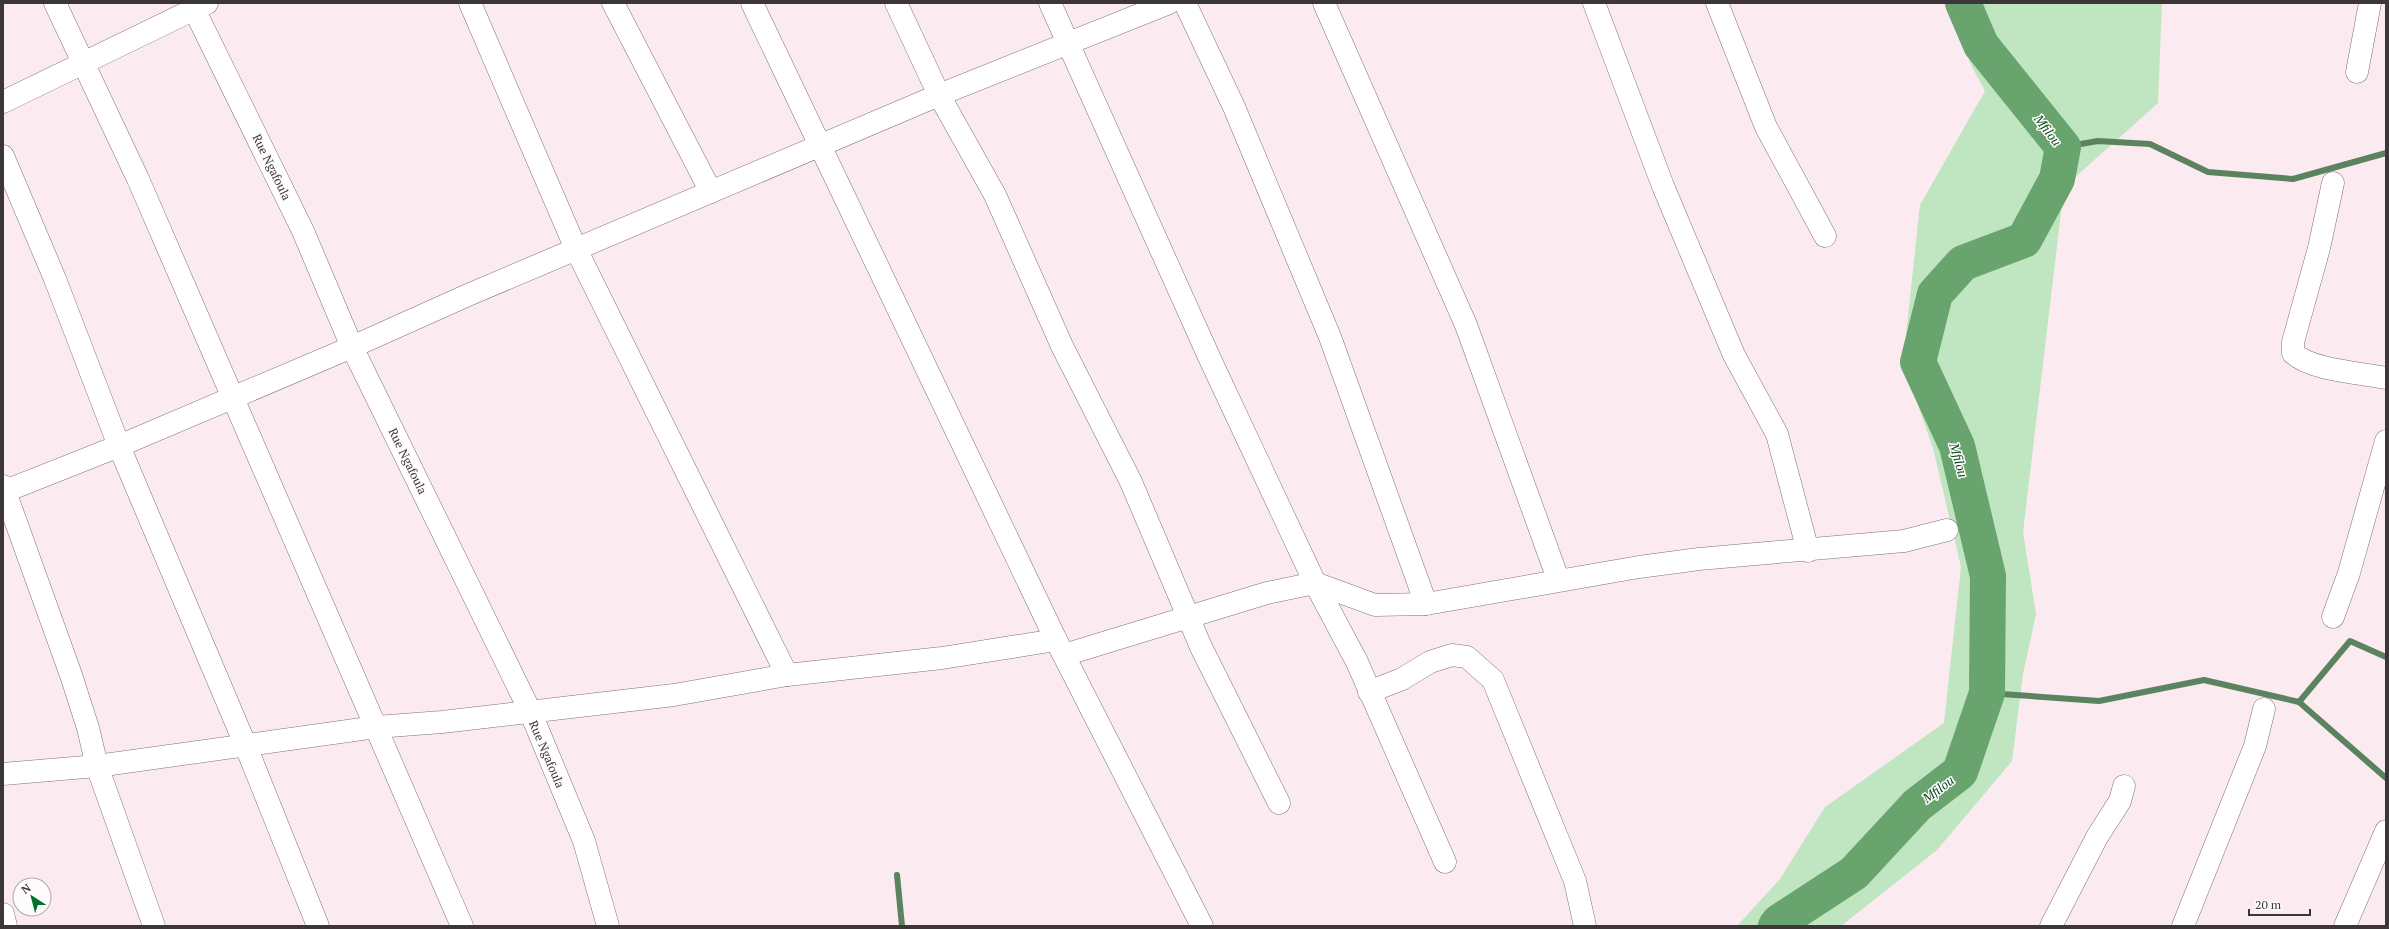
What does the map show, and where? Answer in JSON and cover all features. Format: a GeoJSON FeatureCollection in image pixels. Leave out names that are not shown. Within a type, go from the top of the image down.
{"type":"FeatureCollection","features":[{"type":"Feature","properties":{"kind":"street"},"geometry":{"type":"LineString","coordinates":[[55,3],[138,179],[462,926]]}},
{"type":"Feature","properties":{"kind":"street"},"geometry":{"type":"LineString","coordinates":[[470,3],[576,248],[787,675]]}},
{"type":"Feature","properties":{"kind":"street"},"geometry":{"type":"LineString","coordinates":[[613,3],[711,192]]}},
{"type":"Feature","properties":{"kind":"street"},"geometry":{"type":"LineString","coordinates":[[752,3],[1060,647],[1202,926]]}},
{"type":"Feature","properties":{"kind":"street"},"geometry":{"type":"LineString","coordinates":[[896,3],[939,95],[995,195],[1062,346],[1131,482],[1187,618],[1279,803]]}},
{"type":"Feature","properties":{"kind":"street"},"geometry":{"type":"LineString","coordinates":[[1050,3],[1069,42],[1210,359],[1315,584],[1357,662],[1445,862]]}},
{"type":"Feature","properties":{"kind":"street"},"geometry":{"type":"LineString","coordinates":[[154,926],[97,766],[88,728],[71,675],[3,490],[119,446],[352,347],[576,248],[820,145],[1069,42],[1169,3]]}},
{"type":"Feature","properties":{"kind":"street"},"geometry":{"type":"LineString","coordinates":[[1185,3],[1234,107],[1330,337],[1426,604]]}},
{"type":"Feature","properties":{"kind":"street"},"geometry":{"type":"LineString","coordinates":[[1324,3],[1466,325],[1558,579]]}},
{"type":"Feature","properties":{"kind":"street"},"geometry":{"type":"LineString","coordinates":[[1594,3],[1663,186],[1734,355],[1778,434],[1808,551]]}},
{"type":"Feature","properties":{"kind":"street"},"geometry":{"type":"LineString","coordinates":[[1717,3],[1766,127],[1825,236]]}},
{"type":"Feature","properties":{"kind":"street"},"geometry":{"type":"LineString","coordinates":[[2357,72],[2370,3]]}},
{"type":"Feature","properties":{"kind":"street"},"geometry":{"type":"LineString","coordinates":[[3,102],[83,64],[197,5]]}},
{"type":"Feature","properties":{"kind":"street","name":"Rue Ngafoula"},"geometry":{"type":"LineString","coordinates":[[197,5],[303,231],[352,347],[530,711],[584,841],[608,926]]}},
{"type":"Feature","properties":{"kind":"street"},"geometry":{"type":"LineString","coordinates":[[3,156],[55,279],[119,446],[245,744],[318,926]]}},
{"type":"Feature","properties":{"kind":"street"},"geometry":{"type":"LineString","coordinates":[[2333,183],[2320,248],[2293,342],[2293,353],[2299,359],[2334,369],[2386,378]]}},
{"type":"Feature","properties":{"kind":"street"},"geometry":{"type":"LineString","coordinates":[[2333,617],[2349,572],[2386,441]]}},
{"type":"Feature","properties":{"kind":"street"},"geometry":{"type":"LineString","coordinates":[[3,774],[97,766],[245,744],[376,727],[442,722],[674,695],[787,675],[1060,647],[1187,618],[1267,593],[1315,584],[1375,606],[1426,604],[1558,579],[1699,559],[1808,551],[1904,541],[1947,530]]}},
{"type":"Feature","properties":{"kind":"street"},"geometry":{"type":"LineString","coordinates":[[1369,692],[1402,679],[1430,662],[1452,655],[1467,658],[1493,680],[1575,881],[1585,926]]}},
{"type":"Feature","properties":{"kind":"street"},"geometry":{"type":"LineString","coordinates":[[2183,926],[2254,746],[2264,709]]}},
{"type":"Feature","properties":{"kind":"street"},"geometry":{"type":"LineString","coordinates":[[2051,926],[2097,837],[2120,801],[2124,786]]}},
{"type":"Feature","properties":{"kind":"street"},"geometry":{"type":"LineString","coordinates":[[2345,926],[2386,831]]}},
{"type":"Feature","properties":{"kind":"street"},"geometry":{"type":"LineString","coordinates":[[3,914],[6,926]]}},
{"type":"Feature","properties":{"kind":"green space"},"geometry":{"type":"Polygon","coordinates":[[[1953,3],[2162,3],[2158,103],[2064,187],[2023,532],[2036,614],[2023,674],[2012,761],[1937,850],[1841,926],[1737,926],[1780,879],[1825,807],[1944,723],[1961,567],[1933,448],[1903,363],[1920,205],[1985,91],[1970,63],[1953,3]]]}},
{"type":"Feature","properties":{"kind":"waterway","name":"Mfilou"},"geometry":{"type":"LineString","coordinates":[[1776,926],[1779,922],[1854,873],[1917,805],[1960,772],[1987,693],[1988,576],[1957,446],[1918,362],[1935,294],[1963,263],[2024,240],[2057,179],[2063,147],[1981,45],[1963,3]]}},
{"type":"Feature","properties":{"kind":"waterway"},"geometry":{"type":"LineString","coordinates":[[2063,147],[2098,141],[2150,144],[2208,172],[2293,179],[2386,153]]}},
{"type":"Feature","properties":{"kind":"waterway"},"geometry":{"type":"LineString","coordinates":[[1987,693],[2099,701],[2204,680],[2299,702],[2350,641],[2386,657]]}},
{"type":"Feature","properties":{"kind":"waterway"},"geometry":{"type":"LineString","coordinates":[[2299,702],[2386,778]]}},
{"type":"Feature","properties":{"kind":"waterway"},"geometry":{"type":"LineString","coordinates":[[897,875],[902,926]]}}]}
